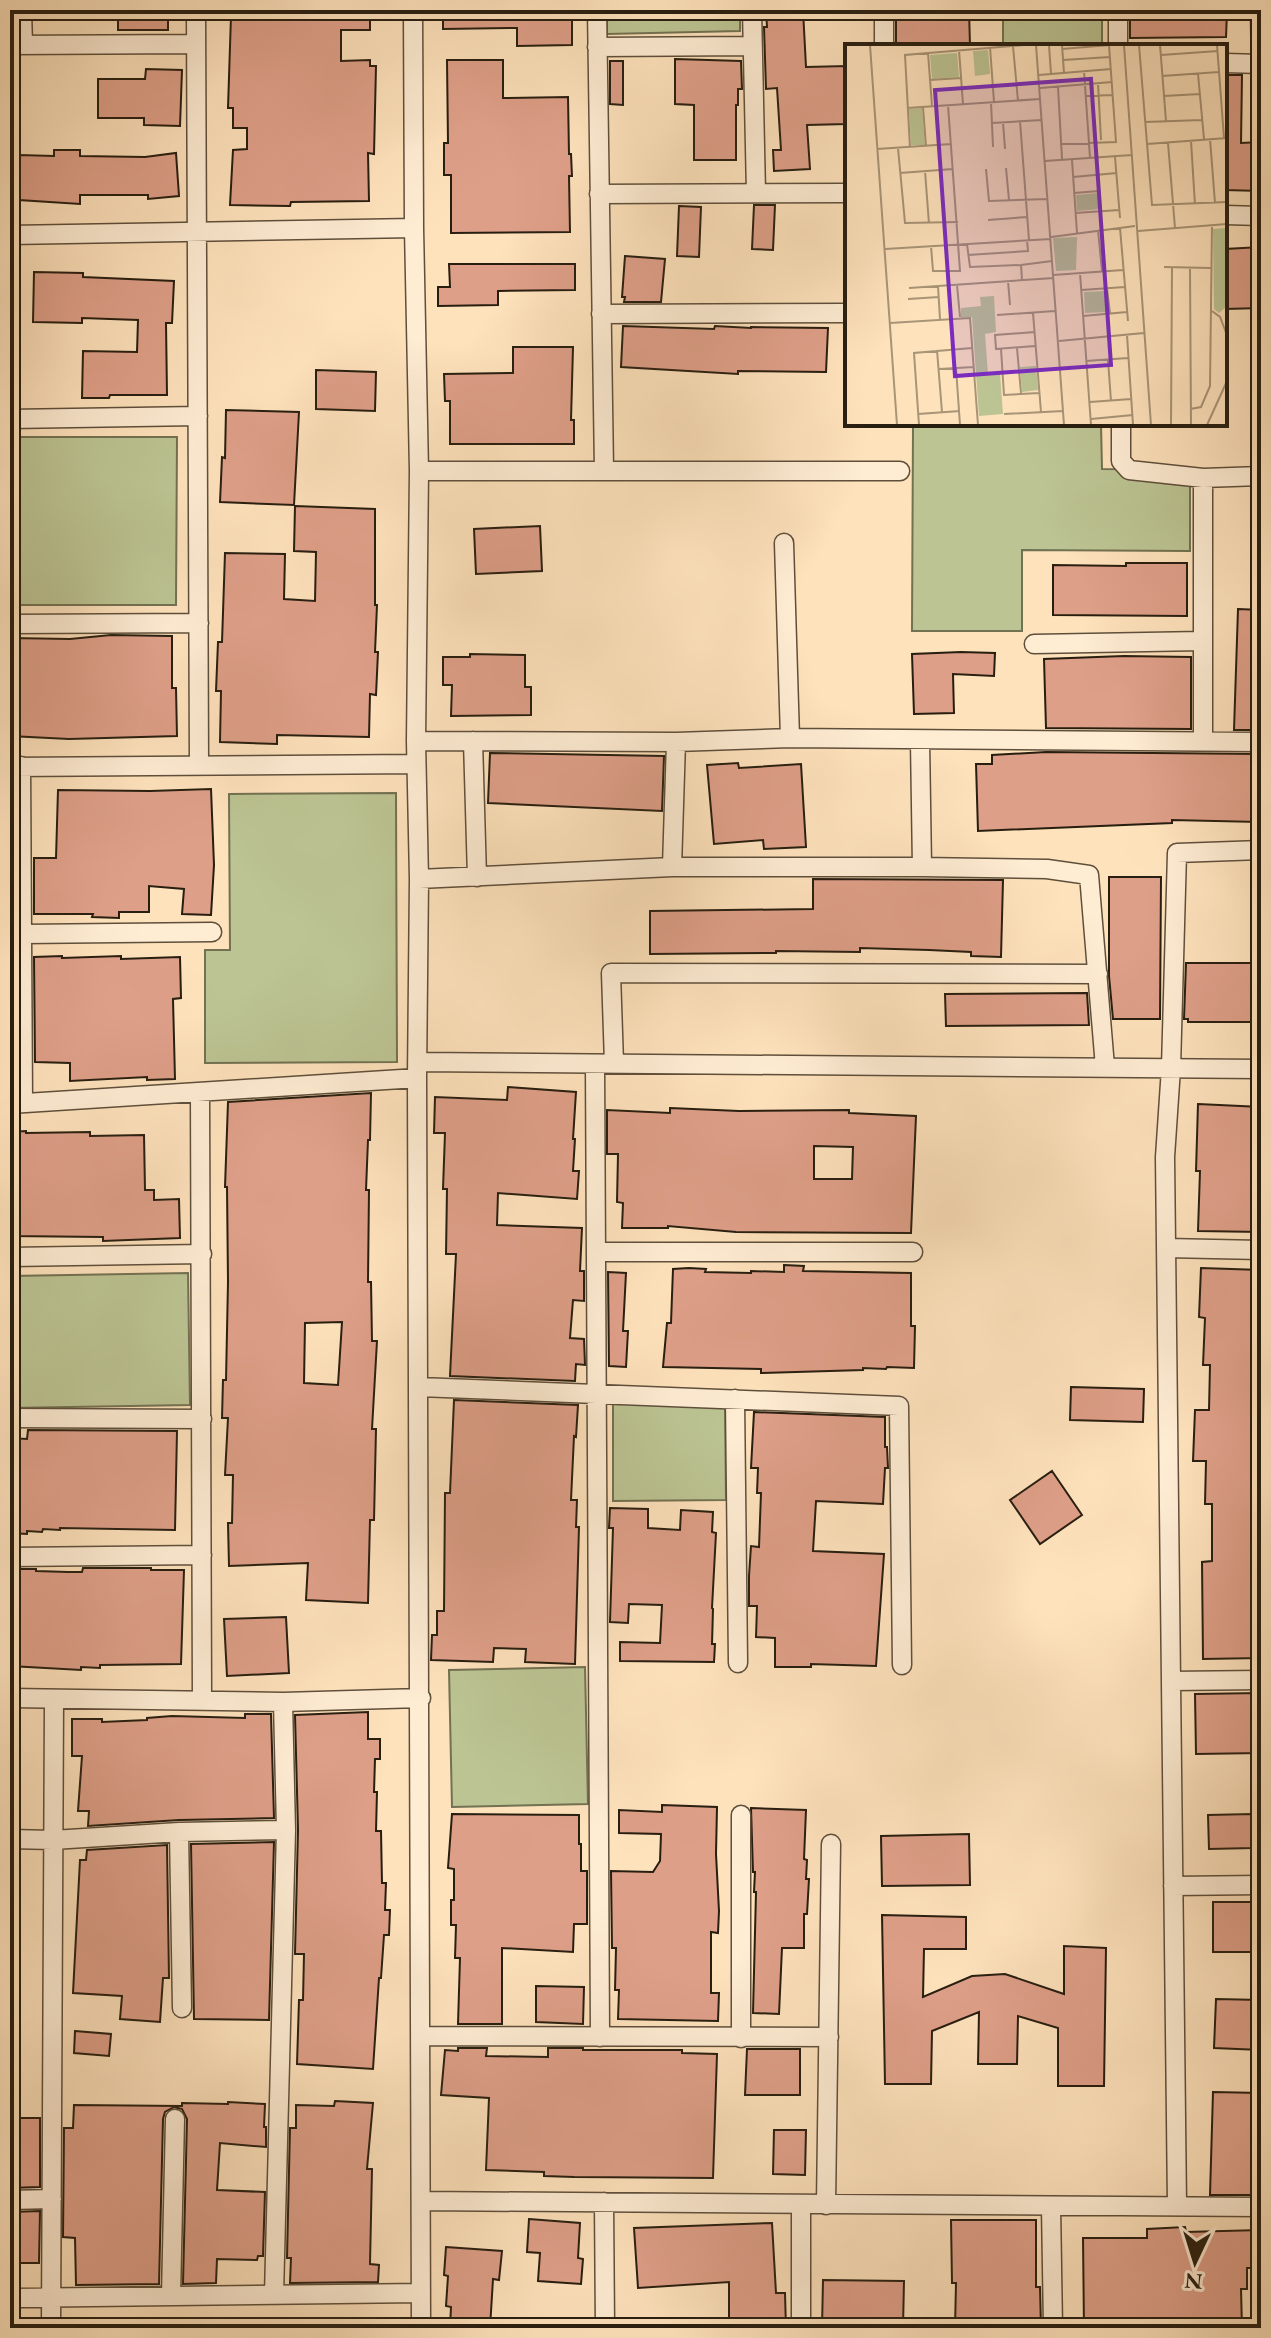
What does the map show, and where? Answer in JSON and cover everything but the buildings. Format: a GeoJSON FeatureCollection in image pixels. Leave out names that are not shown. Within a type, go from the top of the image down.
{"type":"FeatureCollection","features":[{"type":"Feature","properties":{"kind":"street"},"geometry":{"type":"LineString","coordinates":[[22,10],[16,45],[196,44]]}},
{"type":"Feature","properties":{"kind":"street"},"geometry":{"type":"LineString","coordinates":[[196,10],[199,765]]}},
{"type":"Feature","properties":{"kind":"street"},"geometry":{"type":"LineString","coordinates":[[413,10],[419,471],[416,764],[419,879],[421,2328]]}},
{"type":"Feature","properties":{"kind":"street"},"geometry":{"type":"LineString","coordinates":[[597,10],[604,470]]}},
{"type":"Feature","properties":{"kind":"street"},"geometry":{"type":"LineString","coordinates":[[752,10],[756,193]]}},
{"type":"Feature","properties":{"kind":"street"},"geometry":{"type":"LineString","coordinates":[[884,10],[884,44]]}},
{"type":"Feature","properties":{"kind":"street"},"geometry":{"type":"LineString","coordinates":[[1118,10],[1118,44]]}},
{"type":"Feature","properties":{"kind":"street"},"geometry":{"type":"LineString","coordinates":[[1227,63],[1261,63],[1260,10]]}},
{"type":"Feature","properties":{"kind":"street"},"geometry":{"type":"LineString","coordinates":[[597,47],[753,46]]}},
{"type":"Feature","properties":{"kind":"street"},"geometry":{"type":"LineString","coordinates":[[599,194],[845,193]]}},
{"type":"Feature","properties":{"kind":"street"},"geometry":{"type":"LineString","coordinates":[[1227,215],[1261,216]]}},
{"type":"Feature","properties":{"kind":"street"},"geometry":{"type":"LineString","coordinates":[[10,235],[414,228]]}},
{"type":"Feature","properties":{"kind":"street"},"geometry":{"type":"LineString","coordinates":[[601,314],[845,313]]}},
{"type":"Feature","properties":{"kind":"street"},"geometry":{"type":"LineString","coordinates":[[10,419],[198,416]]}},
{"type":"Feature","properties":{"kind":"street"},"geometry":{"type":"LineString","coordinates":[[1121,426],[1121,461],[1129,470],[1203,478],[1261,476]]}},
{"type":"Feature","properties":{"kind":"street"},"geometry":{"type":"LineString","coordinates":[[419,471],[900,471]]}},
{"type":"Feature","properties":{"kind":"street"},"geometry":{"type":"LineString","coordinates":[[1203,478],[1203,741]]}},
{"type":"Feature","properties":{"kind":"street"},"geometry":{"type":"LineString","coordinates":[[784,543],[790,738]]}},
{"type":"Feature","properties":{"kind":"street"},"geometry":{"type":"LineString","coordinates":[[10,624],[199,623]]}},
{"type":"Feature","properties":{"kind":"street"},"geometry":{"type":"LineString","coordinates":[[1034,644],[1202,641]]}},
{"type":"Feature","properties":{"kind":"street"},"geometry":{"type":"LineString","coordinates":[[416,741],[676,742],[790,738],[1261,742]]}},
{"type":"Feature","properties":{"kind":"street"},"geometry":{"type":"LineString","coordinates":[[473,741],[477,877]]}},
{"type":"Feature","properties":{"kind":"street"},"geometry":{"type":"LineString","coordinates":[[920,741],[922,867]]}},
{"type":"Feature","properties":{"kind":"street"},"geometry":{"type":"LineString","coordinates":[[672,867],[676,742]]}},
{"type":"Feature","properties":{"kind":"street"},"geometry":{"type":"LineString","coordinates":[[416,764],[16,766],[23,934],[17,1103],[200,1093],[417,1070],[605,1064],[1261,1069]]}},
{"type":"Feature","properties":{"kind":"street"},"geometry":{"type":"LineString","coordinates":[[1177,2206],[1165,1157],[1171,1068],[1177,853],[1261,850]]}},
{"type":"Feature","properties":{"kind":"street"},"geometry":{"type":"LineString","coordinates":[[419,879],[672,867],[1047,869],[1089,875],[1105,1067]]}},
{"type":"Feature","properties":{"kind":"street"},"geometry":{"type":"LineString","coordinates":[[23,934],[212,932]]}},
{"type":"Feature","properties":{"kind":"street"},"geometry":{"type":"LineString","coordinates":[[600,2037],[597,1252],[611,973],[1098,974]]}},
{"type":"Feature","properties":{"kind":"street"},"geometry":{"type":"LineString","coordinates":[[200,1093],[202,1700]]}},
{"type":"Feature","properties":{"kind":"street"},"geometry":{"type":"LineString","coordinates":[[1166,1248],[1261,1250]]}},
{"type":"Feature","properties":{"kind":"street"},"geometry":{"type":"LineString","coordinates":[[597,1252],[913,1252]]}},
{"type":"Feature","properties":{"kind":"street"},"geometry":{"type":"LineString","coordinates":[[10,1257],[202,1254]]}},
{"type":"Feature","properties":{"kind":"street"},"geometry":{"type":"LineString","coordinates":[[419,1387],[899,1406],[902,1665]]}},
{"type":"Feature","properties":{"kind":"street"},"geometry":{"type":"LineString","coordinates":[[735,1399],[738,1663]]}},
{"type":"Feature","properties":{"kind":"street"},"geometry":{"type":"LineString","coordinates":[[10,1418],[202,1419]]}},
{"type":"Feature","properties":{"kind":"street"},"geometry":{"type":"LineString","coordinates":[[10,1557],[202,1555]]}},
{"type":"Feature","properties":{"kind":"street"},"geometry":{"type":"LineString","coordinates":[[1171,1681],[1261,1680]]}},
{"type":"Feature","properties":{"kind":"street"},"geometry":{"type":"LineString","coordinates":[[10,1698],[283,1702],[421,1698]]}},
{"type":"Feature","properties":{"kind":"street"},"geometry":{"type":"LineString","coordinates":[[51,2328],[54,1700]]}},
{"type":"Feature","properties":{"kind":"street"},"geometry":{"type":"LineString","coordinates":[[274,2295],[286,1830],[283,1702]]}},
{"type":"Feature","properties":{"kind":"street"},"geometry":{"type":"LineString","coordinates":[[741,1815],[741,2038]]}},
{"type":"Feature","properties":{"kind":"street"},"geometry":{"type":"LineString","coordinates":[[10,1839],[53,1840],[179,1832],[286,1830]]}},
{"type":"Feature","properties":{"kind":"street"},"geometry":{"type":"LineString","coordinates":[[179,1832],[182,2008]]}},
{"type":"Feature","properties":{"kind":"street"},"geometry":{"type":"LineString","coordinates":[[826,2205],[831,1844]]}},
{"type":"Feature","properties":{"kind":"street"},"geometry":{"type":"LineString","coordinates":[[1173,1886],[1261,1885]]}},
{"type":"Feature","properties":{"kind":"street"},"geometry":{"type":"LineString","coordinates":[[420,2036],[829,2037]]}},
{"type":"Feature","properties":{"kind":"street"},"geometry":{"type":"LineString","coordinates":[[171,2296],[175,2119]]}},
{"type":"Feature","properties":{"kind":"street"},"geometry":{"type":"LineString","coordinates":[[10,2200],[52,2199]]}},
{"type":"Feature","properties":{"kind":"street"},"geometry":{"type":"LineString","coordinates":[[421,2201],[1261,2207]]}},
{"type":"Feature","properties":{"kind":"street"},"geometry":{"type":"LineString","coordinates":[[604,2202],[605,2328]]}},
{"type":"Feature","properties":{"kind":"street"},"geometry":{"type":"LineString","coordinates":[[801,2204],[801,2328]]}},
{"type":"Feature","properties":{"kind":"street"},"geometry":{"type":"LineString","coordinates":[[1051,2206],[1053,2328]]}},
{"type":"Feature","properties":{"kind":"street"},"geometry":{"type":"LineString","coordinates":[[10,2298],[421,2293]]}},
{"type":"Feature","properties":{"kind":"green space"},"geometry":{"type":"Polygon","coordinates":[[[607,10],[740,10],[740,31],[607,34],[607,10]]]}},
{"type":"Feature","properties":{"kind":"green space"},"geometry":{"type":"Polygon","coordinates":[[[1003,10],[1102,10],[1102,44],[1003,44],[1003,10]]]}},
{"type":"Feature","properties":{"kind":"green space"},"geometry":{"type":"Polygon","coordinates":[[[913,426],[1101,426],[1102,469],[1190,470],[1190,551],[1022,550],[1022,631],[912,631],[913,426]]]}},
{"type":"Feature","properties":{"kind":"green space"},"geometry":{"type":"Polygon","coordinates":[[[10,437],[177,437],[176,605],[10,605],[10,437]]]}},
{"type":"Feature","properties":{"kind":"green space"},"geometry":{"type":"Polygon","coordinates":[[[396,793],[397,1062],[205,1063],[205,950],[230,950],[229,794],[396,793]]]}},
{"type":"Feature","properties":{"kind":"green space"},"geometry":{"type":"Polygon","coordinates":[[[188,1273],[190,1405],[10,1408],[10,1276],[188,1273]]]}},
{"type":"Feature","properties":{"kind":"green space"},"geometry":{"type":"Polygon","coordinates":[[[613,1402],[725,1402],[726,1500],[613,1501],[613,1402]]]}},
{"type":"Feature","properties":{"kind":"green space"},"geometry":{"type":"Polygon","coordinates":[[[585,1667],[588,1804],[452,1807],[449,1670],[585,1667]]]}}]}
